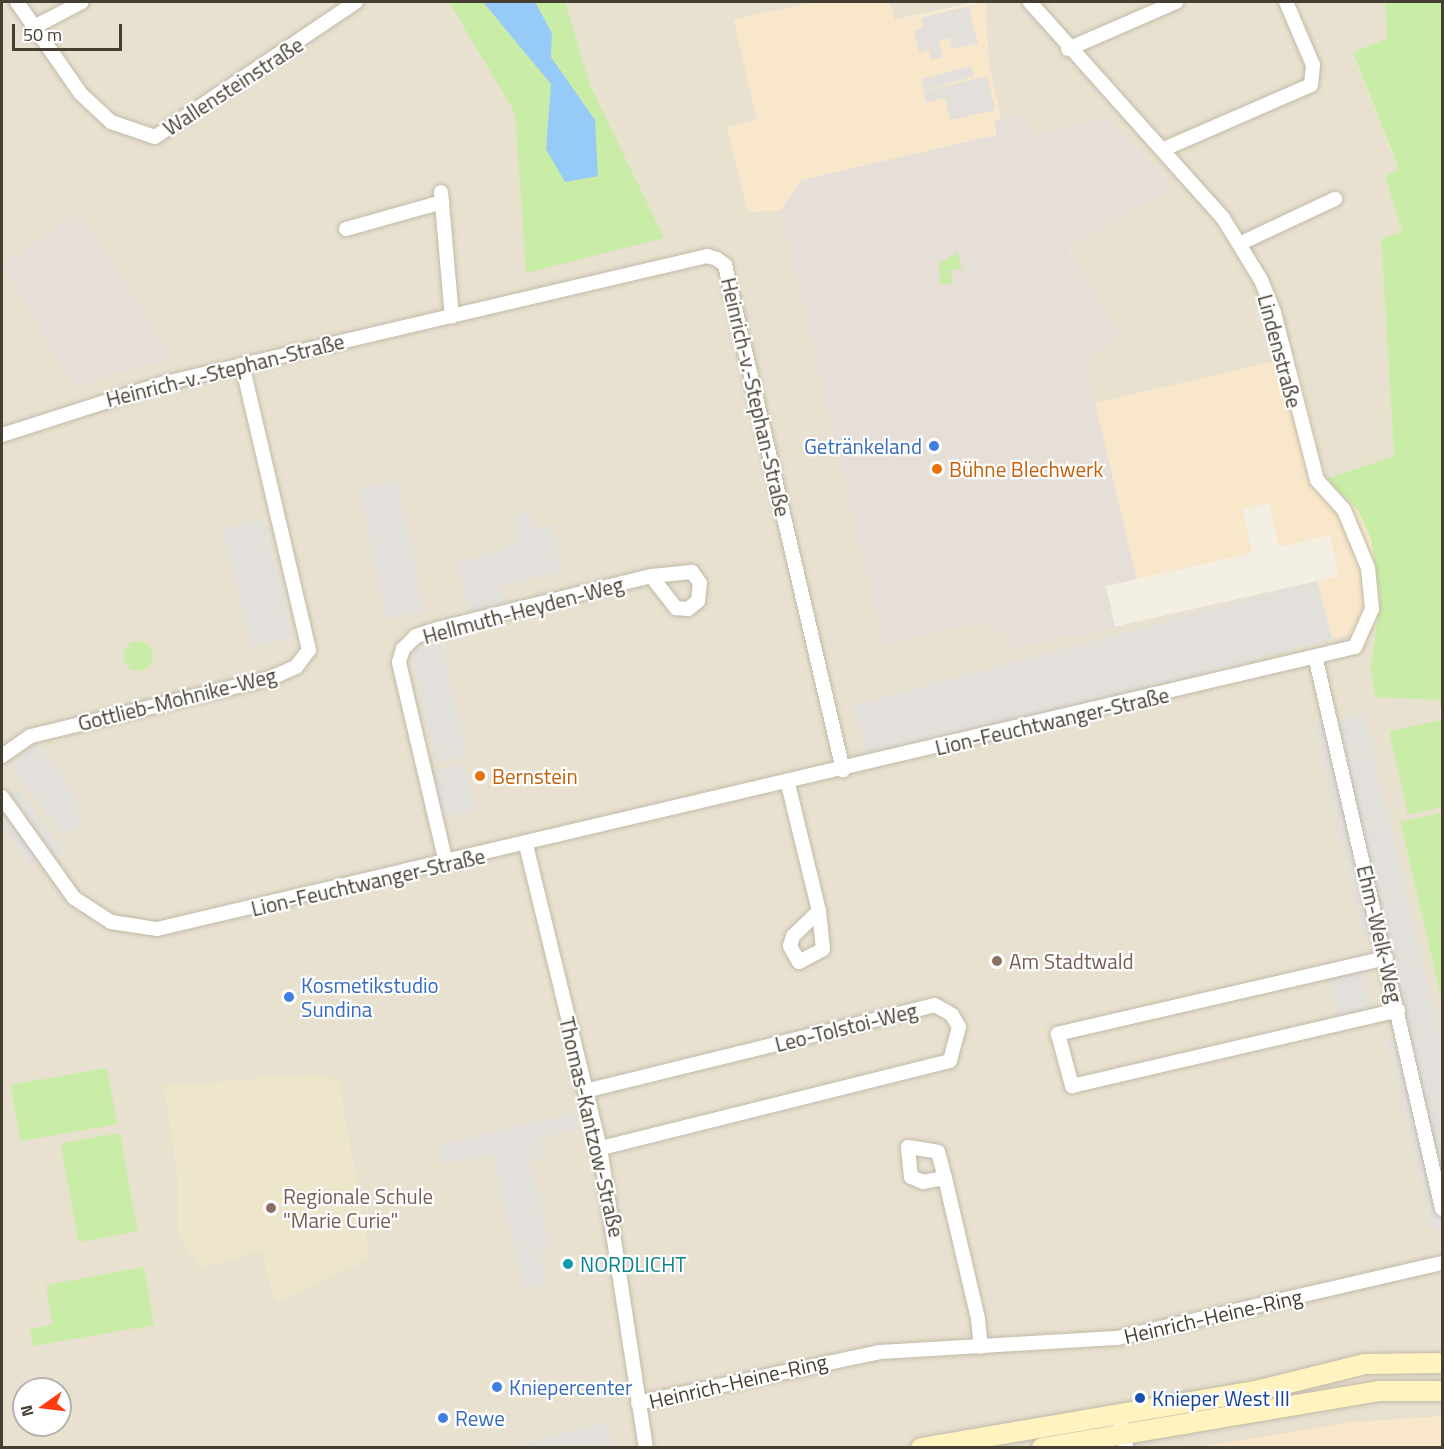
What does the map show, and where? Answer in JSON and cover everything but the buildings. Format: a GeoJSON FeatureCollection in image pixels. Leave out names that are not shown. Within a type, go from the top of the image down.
{"type":"FeatureCollection","features":[{"type":"Feature","properties":{"kind":"main road"},"geometry":{"type":"LineString","coordinates":[[921,1448],[1260,1390],[1365,1364],[1443,1363]]}},
{"type":"Feature","properties":{"kind":"main road"},"geometry":{"type":"LineString","coordinates":[[1042,1448],[1124,1441],[1401,1388],[1426,1376],[1443,1379]]}},
{"type":"Feature","properties":{"kind":"main road"},"geometry":{"type":"LineString","coordinates":[[1401,1388],[1443,1391]]}},
{"type":"Feature","properties":{"kind":"street","name":"Wallensteinstraße"},"geometry":{"type":"LineString","coordinates":[[17,2],[32,28],[81,94],[111,122],[155,137],[356,2]]}},
{"type":"Feature","properties":{"kind":"street"},"geometry":{"type":"LineString","coordinates":[[32,28],[82,2]]}},
{"type":"Feature","properties":{"kind":"street","name":"Lindenstraße"},"geometry":{"type":"LineString","coordinates":[[1030,2],[1068,49],[1164,149],[1241,243],[1274,312],[1317,480],[1360,538],[1373,586],[1367,632],[1355,647],[1316,660]]}},
{"type":"Feature","properties":{"kind":"street"},"geometry":{"type":"LineString","coordinates":[[1068,49],[1176,2]]}},
{"type":"Feature","properties":{"kind":"street"},"geometry":{"type":"LineString","coordinates":[[1164,149],[1311,85],[1313,64],[1286,2]]}},
{"type":"Feature","properties":{"kind":"street"},"geometry":{"type":"LineString","coordinates":[[346,229],[442,197],[452,317]]}},
{"type":"Feature","properties":{"kind":"street"},"geometry":{"type":"LineString","coordinates":[[1241,243],[1335,199]]}},
{"type":"Feature","properties":{"kind":"street","name":"Heinrich-v.-Stephan-Straße"},"geometry":{"type":"LineString","coordinates":[[2,435],[110,397],[707,256],[725,265],[843,770]]}},
{"type":"Feature","properties":{"kind":"street","name":"Gottlieb-Mohnike-Weg"},"geometry":{"type":"LineString","coordinates":[[2,756],[31,736],[271,678],[296,667],[309,650],[242,365]]}},
{"type":"Feature","properties":{"kind":"street","name":"Hellmuth-Heyden-Weg"},"geometry":{"type":"LineString","coordinates":[[446,863],[399,662],[403,649],[416,636],[437,629],[651,576]]}},
{"type":"Feature","properties":{"kind":"street","name":"Lion-Feuchtwanger-Straße"},"geometry":{"type":"LineString","coordinates":[[2,797],[75,898],[111,922],[131,927],[178,926],[1316,660]]}},
{"type":"Feature","properties":{"kind":"street","name":"Ehm-Welk-Weg"},"geometry":{"type":"LineString","coordinates":[[1316,660],[1443,1209]]}},
{"type":"Feature","properties":{"kind":"street"},"geometry":{"type":"LineString","coordinates":[[788,784],[819,911]]}},
{"type":"Feature","properties":{"kind":"street","name":"Thomas-Kantzow-Straße"},"geometry":{"type":"LineString","coordinates":[[526,845],[600,1148],[646,1448]]}},
{"type":"Feature","properties":{"kind":"street"},"geometry":{"type":"LineString","coordinates":[[1386,958],[1058,1034],[1072,1086],[1398,1010]]}},
{"type":"Feature","properties":{"kind":"street","name":"Leo-Tolstoi-Weg"},"geometry":{"type":"LineString","coordinates":[[585,1091],[935,1005],[952,1014],[959,1027],[950,1061],[600,1148]]}},
{"type":"Feature","properties":{"kind":"street"},"geometry":{"type":"LineString","coordinates":[[945,1178],[981,1347]]}},
{"type":"Feature","properties":{"kind":"street","name":"Heinrich-Heine-Ring"},"geometry":{"type":"LineString","coordinates":[[638,1403],[844,1357],[1117,1338],[1443,1263]]}},
{"type":"Feature","properties":{"kind":"street"},"geometry":{"type":"LineString","coordinates":[[1119,1413],[1124,1441]]}},
{"type":"Feature","properties":{"kind":"shaded area"},"geometry":{"type":"Polygon","coordinates":[[[2,2],[813,2],[734,20],[757,120],[727,127],[748,212],[781,210],[883,645],[989,621],[1006,632],[1011,650],[1317,581],[1332,639],[1376,627],[1371,665],[1440,700],[1442,813],[1400,823],[1442,1002],[1442,1447],[2,1448],[2,2]]]}},
{"type":"Feature","properties":{"kind":"shaded area"},"geometry":{"type":"Polygon","coordinates":[[[813,2],[890,2],[895,20],[985,2],[989,64],[1001,119],[995,120],[996,135],[801,180],[781,210],[748,212],[727,127],[757,120],[734,20],[813,2]]]}},
{"type":"Feature","properties":{"kind":"shaded area"},"geometry":{"type":"Polygon","coordinates":[[[890,2],[976,2],[894,20],[890,2]]]}},
{"type":"Feature","properties":{"kind":"shaded area"},"geometry":{"type":"Polygon","coordinates":[[[985,2],[1385,2],[1387,38],[1353,54],[1399,170],[1385,177],[1402,231],[1381,240],[1394,456],[1326,479],[1295,357],[1095,403],[1085,361],[1118,335],[1068,246],[1173,189],[1108,116],[1030,135],[1025,114],[1001,119],[989,64],[985,2]]]}},
{"type":"Feature","properties":{"kind":"shaded area"},"geometry":{"type":"Polygon","coordinates":[[[969,6],[978,43],[952,49],[949,38],[939,40],[943,57],[931,60],[929,50],[919,53],[914,30],[923,28],[921,18],[969,6]]]}},
{"type":"Feature","properties":{"kind":"shaded area"},"geometry":{"type":"Polygon","coordinates":[[[971,66],[974,77],[924,90],[921,79],[971,66]]]}},
{"type":"Feature","properties":{"kind":"shaded area"},"geometry":{"type":"Polygon","coordinates":[[[987,76],[995,110],[950,120],[945,98],[926,102],[923,91],[987,76]]]}},
{"type":"Feature","properties":{"kind":"shaded area"},"geometry":{"type":"Polygon","coordinates":[[[1025,113],[1031,135],[1108,116],[1173,189],[1068,247],[1119,335],[1085,361],[1137,579],[1106,586],[1115,627],[1010,650],[1006,632],[992,635],[988,621],[883,645],[781,210],[801,180],[996,135],[995,120],[1025,113]]]}},
{"type":"Feature","properties":{"kind":"shaded area"},"geometry":{"type":"Polygon","coordinates":[[[79,212],[174,359],[72,387],[2,265],[79,212]]]}},
{"type":"Feature","properties":{"kind":"shaded area"},"geometry":{"type":"Polygon","coordinates":[[[1295,357],[1327,485],[1358,510],[1371,539],[1380,597],[1376,627],[1332,639],[1317,581],[1339,576],[1330,535],[1279,547],[1269,503],[1242,509],[1252,553],[1137,579],[1095,403],[1295,357]]]}},
{"type":"Feature","properties":{"kind":"shaded area"},"geometry":{"type":"Polygon","coordinates":[[[397,481],[425,611],[387,619],[359,489],[397,481]]]}},
{"type":"Feature","properties":{"kind":"shaded area"},"geometry":{"type":"Polygon","coordinates":[[[530,512],[534,528],[551,524],[562,571],[502,586],[506,603],[469,612],[457,564],[518,543],[513,517],[530,512]]]}},
{"type":"Feature","properties":{"kind":"shaded area"},"geometry":{"type":"Polygon","coordinates":[[[263,519],[293,637],[252,648],[222,529],[263,519]]]}},
{"type":"Feature","properties":{"kind":"shaded area"},"geometry":{"type":"Polygon","coordinates":[[[1317,581],[1333,639],[869,763],[853,705],[1317,581]]]}},
{"type":"Feature","properties":{"kind":"shaded area"},"geometry":{"type":"Polygon","coordinates":[[[441,643],[467,756],[437,763],[411,650],[441,643]]]}},
{"type":"Feature","properties":{"kind":"shaded area"},"geometry":{"type":"Polygon","coordinates":[[[1364,713],[1442,1047],[1442,1228],[1432,1230],[1387,1041],[1408,1036],[1383,932],[1363,936],[1314,725],[1364,713]]]}},
{"type":"Feature","properties":{"kind":"shaded area"},"geometry":{"type":"Polygon","coordinates":[[[38,743],[73,794],[80,825],[63,837],[10,763],[38,743]]]}},
{"type":"Feature","properties":{"kind":"shaded area"},"geometry":{"type":"Polygon","coordinates":[[[465,764],[475,810],[439,818],[429,772],[465,764]]]}},
{"type":"Feature","properties":{"kind":"shaded area"},"geometry":{"type":"Polygon","coordinates":[[[19,789],[64,851],[56,857],[11,795],[19,789]]]}},
{"type":"Feature","properties":{"kind":"shaded area"},"geometry":{"type":"Polygon","coordinates":[[[2,809],[38,859],[30,865],[2,826],[2,809]]]}},
{"type":"Feature","properties":{"kind":"shaded area"},"geometry":{"type":"Polygon","coordinates":[[[1360,964],[1373,1016],[1340,1025],[1327,972],[1360,964]]]}},
{"type":"Feature","properties":{"kind":"shaded area","name":"Regionale Schule \"Marie Curie\""},"geometry":{"type":"Polygon","coordinates":[[[318,1074],[339,1081],[370,1259],[276,1303],[261,1251],[201,1268],[178,1235],[178,1180],[164,1086],[318,1074]]]}},
{"type":"Feature","properties":{"kind":"shaded area"},"geometry":{"type":"Polygon","coordinates":[[[576,1113],[579,1129],[540,1138],[544,1158],[530,1161],[551,1249],[540,1252],[547,1284],[524,1289],[492,1154],[442,1165],[438,1145],[576,1113]]]}},
{"type":"Feature","properties":{"kind":"shaded area"},"geometry":{"type":"Polygon","coordinates":[[[1442,1416],[1442,1447],[1200,1447],[1354,1422],[1442,1416]]]}},
{"type":"Feature","properties":{"kind":"shaded area"},"geometry":{"type":"Polygon","coordinates":[[[607,1422],[613,1447],[508,1447],[607,1422]]]}},
{"type":"Feature","properties":{"kind":"green space"},"geometry":{"type":"Polygon","coordinates":[[[449,2],[483,2],[551,84],[546,149],[567,84],[551,57],[552,33],[535,2],[565,2],[590,85],[664,238],[526,273],[515,113],[449,2]]]}},
{"type":"Feature","properties":{"kind":"green space"},"geometry":{"type":"Polygon","coordinates":[[[1385,2],[1442,2],[1442,713],[1439,700],[1375,697],[1371,665],[1380,597],[1371,539],[1358,510],[1326,479],[1394,456],[1381,239],[1402,231],[1385,177],[1399,169],[1353,53],[1387,38],[1385,2]]]}},
{"type":"Feature","properties":{"kind":"green space"},"geometry":{"type":"Polygon","coordinates":[[[958,252],[962,268],[950,271],[953,283],[940,285],[939,264],[958,252]]]}},
{"type":"Feature","properties":{"kind":"green space"},"geometry":{"type":"Polygon","coordinates":[[[138,641],[149,645],[153,656],[149,667],[138,671],[127,667],[123,656],[127,645],[138,641]]]}},
{"type":"Feature","properties":{"kind":"green space"},"geometry":{"type":"Polygon","coordinates":[[[1441,720],[1442,807],[1408,815],[1389,731],[1441,720]]]}},
{"type":"Feature","properties":{"kind":"green space"},"geometry":{"type":"Polygon","coordinates":[[[1442,813],[1442,1002],[1400,822],[1442,813]]]}},
{"type":"Feature","properties":{"kind":"green space"},"geometry":{"type":"Polygon","coordinates":[[[107,1068],[117,1124],[20,1141],[10,1085],[107,1068]]]}},
{"type":"Feature","properties":{"kind":"green space"},"geometry":{"type":"Polygon","coordinates":[[[120,1133],[137,1231],[78,1242],[61,1143],[120,1133]]]}},
{"type":"Feature","properties":{"kind":"green space"},"geometry":{"type":"Polygon","coordinates":[[[144,1267],[154,1325],[33,1346],[30,1329],[53,1325],[46,1285],[144,1267]]]}},
{"type":"Feature","properties":{"kind":"water"},"geometry":{"type":"Polygon","coordinates":[[[483,2],[535,2],[552,33],[551,57],[595,120],[598,176],[565,182],[546,149],[551,84],[483,2]]]}},
{"type":"Feature","properties":{"kind":"place","name":"Getränkeland"},"geometry":{"type":"Point","coordinates":[934,446]}},
{"type":"Feature","properties":{"kind":"place","name":"Bühne Blechwerk"},"geometry":{"type":"Point","coordinates":[937,469]}},
{"type":"Feature","properties":{"kind":"place","name":"Bernstein"},"geometry":{"type":"Point","coordinates":[480,776]}},
{"type":"Feature","properties":{"kind":"place","name":"Am Stadtwald"},"geometry":{"type":"Point","coordinates":[997,961]}},
{"type":"Feature","properties":{"kind":"place","name":"Kosmetikstudio Sundina"},"geometry":{"type":"Point","coordinates":[289,997]}},
{"type":"Feature","properties":{"kind":"place","name":"Regionale Schule \"Marie Curie\""},"geometry":{"type":"Point","coordinates":[271,1208]}},
{"type":"Feature","properties":{"kind":"place","name":"NORDLICHT"},"geometry":{"type":"Point","coordinates":[568,1264]}},
{"type":"Feature","properties":{"kind":"place","name":"Kniepercenter"},"geometry":{"type":"Point","coordinates":[497,1387]}},
{"type":"Feature","properties":{"kind":"place","name":"Knieper West III"},"geometry":{"type":"Point","coordinates":[1140,1398]}},
{"type":"Feature","properties":{"kind":"place","name":"Rewe"},"geometry":{"type":"Point","coordinates":[443,1418]}}]}
